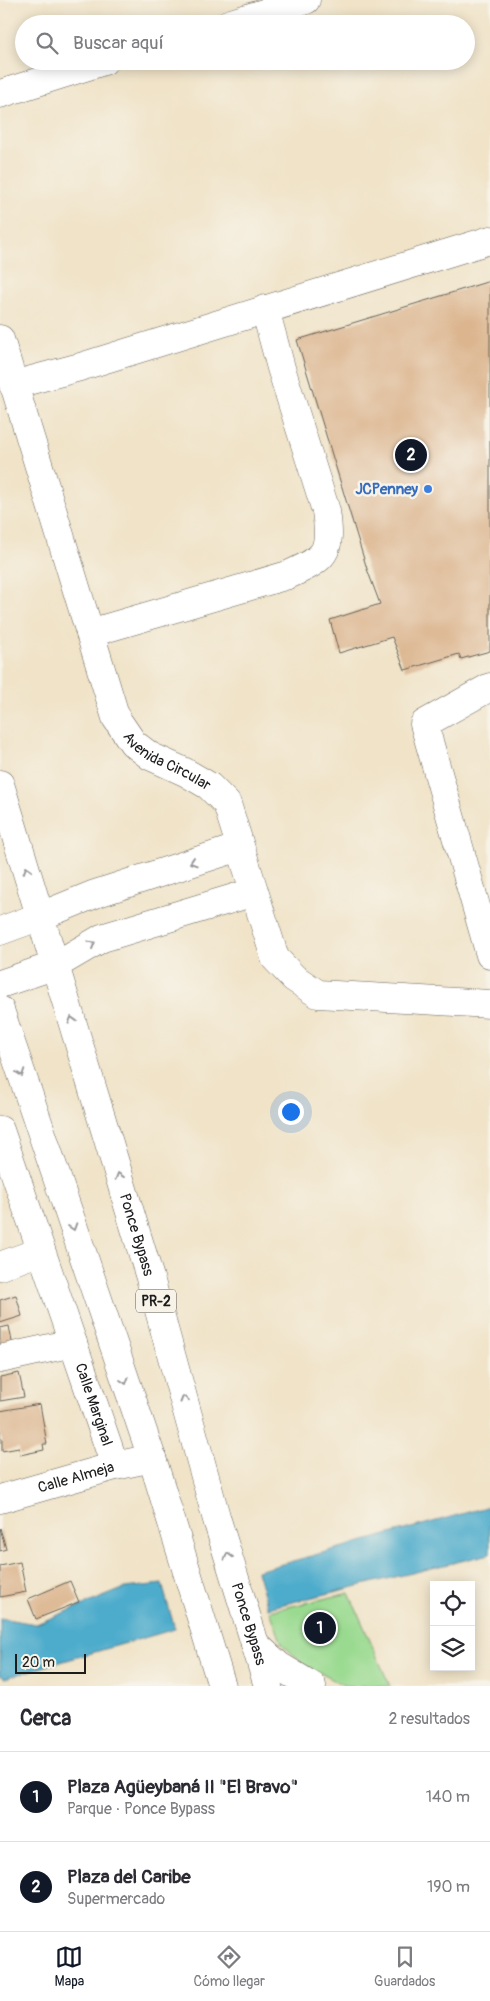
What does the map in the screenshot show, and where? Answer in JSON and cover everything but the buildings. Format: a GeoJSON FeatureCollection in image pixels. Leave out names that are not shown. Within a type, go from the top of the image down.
{"type":"FeatureCollection","features":[{"type":"Feature","properties":{"kind":"main road"},"geometry":{"type":"LineString","coordinates":[[257,15],[306,0]]}},
{"type":"Feature","properties":{"kind":"main road"},"geometry":{"type":"LineString","coordinates":[[0,94],[76,70]]}},
{"type":"Feature","properties":{"kind":"main road"},"geometry":{"type":"LineString","coordinates":[[13,385],[80,367],[490,240]]}},
{"type":"Feature","properties":{"kind":"main road"},"geometry":{"type":"LineString","coordinates":[[90,632],[288,575],[311,564],[320,557],[326,548],[329,535],[326,511],[281,368],[265,309]]}},
{"type":"Feature","properties":{"kind":"main road","name":"Avenida Circular"},"geometry":{"type":"LineString","coordinates":[[0,339],[116,718],[133,743],[150,756],[185,772],[209,786],[227,804],[276,958],[294,978],[318,994],[490,1004]]}},
{"type":"Feature","properties":{"kind":"main road"},"geometry":{"type":"LineString","coordinates":[[490,688],[424,724],[490,955]]}},
{"type":"Feature","properties":{"kind":"main road","name":"Ponce Bypass"},"geometry":{"type":"LineString","coordinates":[[0,784],[150,1278],[217,1520],[268,1686]]}},
{"type":"Feature","properties":{"kind":"main road"},"geometry":{"type":"LineString","coordinates":[[0,931],[95,894],[240,848]]}},
{"type":"Feature","properties":{"kind":"main road"},"geometry":{"type":"LineString","coordinates":[[0,984],[56,965],[102,938],[254,892]]}},
{"type":"Feature","properties":{"kind":"main road"},"geometry":{"type":"LineString","coordinates":[[0,1010],[152,1458],[222,1686]]}},
{"type":"Feature","properties":{"kind":"main road","name":"Calle Marginal"},"geometry":{"type":"LineString","coordinates":[[0,1130],[115,1466]]}},
{"type":"Feature","properties":{"kind":"main road"},"geometry":{"type":"LineString","coordinates":[[0,1266],[41,1251]]}},
{"type":"Feature","properties":{"kind":"main road","name":"Calle Marginal"},"geometry":{"type":"LineString","coordinates":[[0,1359],[72,1343]]}},
{"type":"Feature","properties":{"kind":"main road","name":"Calle Almeja"},"geometry":{"type":"LineString","coordinates":[[0,1498],[115,1466],[152,1458]]}},
{"type":"Feature","properties":{"kind":"main road"},"geometry":{"type":"LineString","coordinates":[[202,1686],[208,1640]]}},
{"type":"Feature","properties":{"kind":"main road"},"geometry":{"type":"LineString","coordinates":[[255,1644],[279,1666],[312,1686]]}},
{"type":"Feature","properties":{"kind":"green space"},"geometry":{"type":"Polygon","coordinates":[[[349,1593],[390,1686],[345,1686],[303,1664],[282,1644],[270,1611],[349,1593]]]}},
{"type":"Feature","properties":{"kind":"water"},"geometry":{"type":"Polygon","coordinates":[[[490,1506],[490,1554],[268,1608],[257,1571],[490,1506]]]}},
{"type":"Feature","properties":{"kind":"water"},"geometry":{"type":"Polygon","coordinates":[[[162,1584],[175,1629],[5,1678],[0,1675],[0,1618],[36,1624],[125,1588],[162,1584]]]}},
{"type":"Feature","properties":{"kind":"place","name":"Plaza del Caribe"},"geometry":{"type":"Point","coordinates":[411,455]}},
{"type":"Feature","properties":{"kind":"place","name":"JCPenney"},"geometry":{"type":"Point","coordinates":[428,489]}},
{"type":"Feature","properties":{"kind":"place","name":"Plaza Agüeybaná II \"El Bravo\""},"geometry":{"type":"Point","coordinates":[320,1628]}}]}
